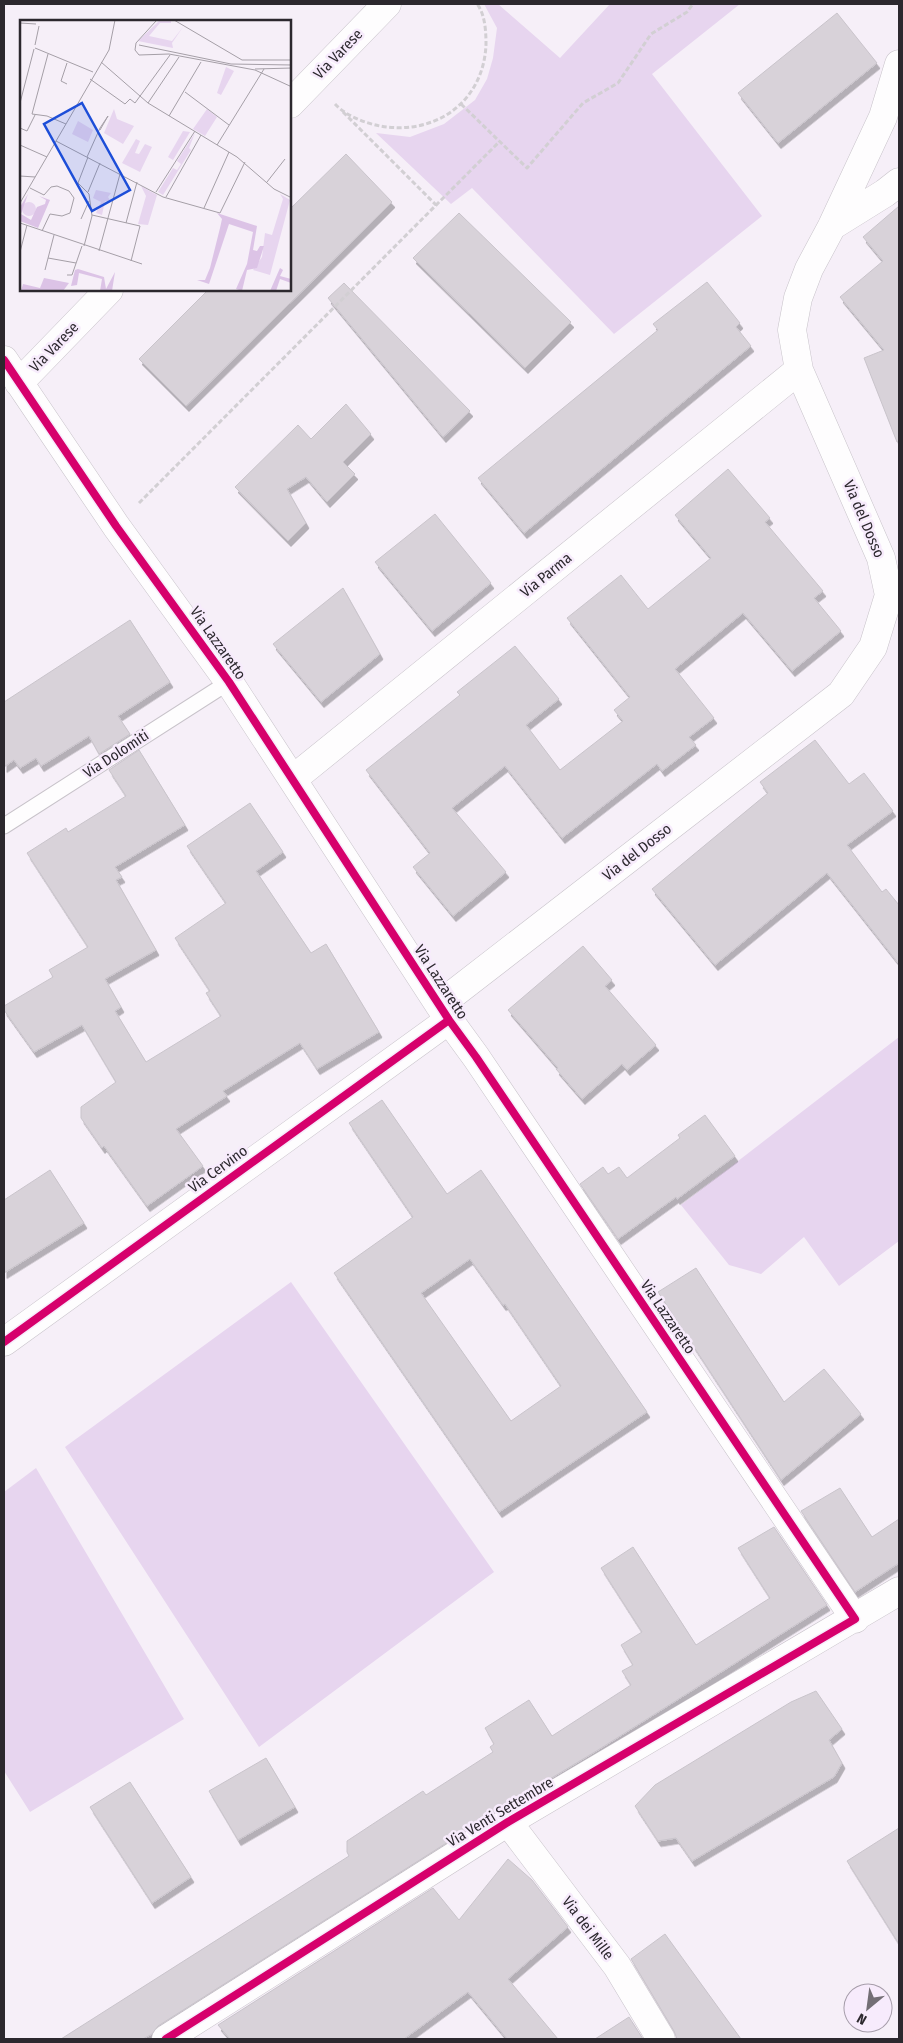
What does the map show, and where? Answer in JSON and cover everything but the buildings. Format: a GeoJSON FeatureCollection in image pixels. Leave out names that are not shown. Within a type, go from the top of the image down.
{"type":"FeatureCollection","features":[{"type":"Feature","properties":{"kind":"street","name":"Via Varese"},"geometry":{"type":"LineString","coordinates":[[291,103],[387,4]]}},
{"type":"Feature","properties":{"kind":"street","name":"Via del Dosso"},"geometry":{"type":"LineString","coordinates":[[444,1012],[841,694],[873,647],[889,595],[890,555],[799,370],[792,330],[798,298],[809,269],[832,226],[884,117],[899,64]]}},
{"type":"Feature","properties":{"kind":"street"},"geometry":{"type":"LineString","coordinates":[[832,226],[886,193],[899,182]]}},
{"type":"Feature","properties":{"kind":"street","name":"Via Varese"},"geometry":{"type":"LineString","coordinates":[[20,383],[108,291]]}},
{"type":"Feature","properties":{"kind":"street","name":"Via Lazzaretto"},"geometry":{"type":"LineString","coordinates":[[4,360],[116,526],[229,682],[444,1012],[855,1619]]}},
{"type":"Feature","properties":{"kind":"street","name":"Via Parma"},"geometry":{"type":"LineString","coordinates":[[292,780],[799,370]]}},
{"type":"Feature","properties":{"kind":"street","name":"Via Cervino"},"geometry":{"type":"LineString","coordinates":[[4,1342],[444,1012]]}},
{"type":"Feature","properties":{"kind":"street","name":"Via Venti Settembre"},"geometry":{"type":"LineString","coordinates":[[166,2039],[508,1822],[855,1619],[899,1591]]}},
{"type":"Feature","properties":{"kind":"street","name":"Via dei Mille"},"geometry":{"type":"LineString","coordinates":[[508,1822],[617,1966],[661,2039]]}},
{"type":"Feature","properties":{"kind":"lane","name":"Via Dolomiti"},"geometry":{"type":"LineString","coordinates":[[4,826],[229,682]]}},
{"type":"Feature","properties":{"kind":"path"},"geometry":{"type":"LineString","coordinates":[[339,108],[366,123],[391,128],[413,128],[438,120],[461,104],[478,82],[485,62],[486,33],[477,4]]}},
{"type":"Feature","properties":{"kind":"path"},"geometry":{"type":"LineString","coordinates":[[461,104],[527,168],[583,103],[618,84],[651,34],[687,12],[693,4]]}},
{"type":"Feature","properties":{"kind":"path"},"geometry":{"type":"LineString","coordinates":[[312,81],[436,205]]}},
{"type":"Feature","properties":{"kind":"path"},"geometry":{"type":"LineString","coordinates":[[116,526],[499,142]]}},
{"type":"Feature","properties":{"kind":"shaded area"},"geometry":{"type":"Polygon","coordinates":[[[484,4],[498,4],[560,58],[610,4],[740,4],[652,74],[762,216],[614,334],[472,188],[451,204],[376,133],[410,137],[444,124],[475,100],[487,79],[493,58],[497,28],[484,4]]]}},
{"type":"Feature","properties":{"kind":"shaded area"},"geometry":{"type":"Polygon","coordinates":[[[899,1037],[899,1241],[839,1286],[804,1237],[761,1274],[729,1265],[681,1205],[899,1037]]]}},
{"type":"Feature","properties":{"kind":"shaded area"},"geometry":{"type":"Polygon","coordinates":[[[291,1282],[494,1572],[259,1747],[65,1447],[291,1282]]]}},
{"type":"Feature","properties":{"kind":"shaded area"},"geometry":{"type":"Polygon","coordinates":[[[36,1468],[184,1719],[30,1812],[4,1771],[4,1492],[36,1468]]]}},
{"type":"Feature","properties":{"kind":"cycle path"},"geometry":{"type":"LineString","coordinates":[[4,360],[116,526],[229,682],[449,1020],[476,1057],[855,1619],[508,1822],[166,2039]]}},
{"type":"Feature","properties":{"kind":"cycle path"},"geometry":{"type":"LineString","coordinates":[[4,1342],[449,1020]]}}]}
